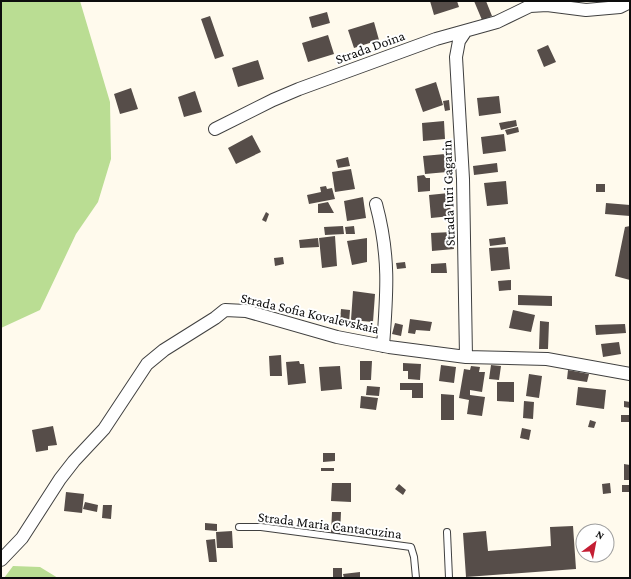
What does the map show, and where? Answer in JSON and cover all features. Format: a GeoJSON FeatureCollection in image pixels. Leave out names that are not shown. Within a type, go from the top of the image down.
{"type":"FeatureCollection","features":[{"type":"Feature","properties":{"kind":"street","name":"Strada Doina"},"geometry":{"type":"LineString","coordinates":[[215,129],[299,88],[436,39],[497,22],[538,3],[586,10],[620,7],[630,2]]}},
{"type":"Feature","properties":{"kind":"street","name":"Strada Iuri Gagarin"},"geometry":{"type":"LineString","coordinates":[[465,32],[459,41],[456,56],[464,179],[466,356]]}},
{"type":"Feature","properties":{"kind":"street"},"geometry":{"type":"LineString","coordinates":[[376,204],[383,231],[388,274],[383,346]]}},
{"type":"Feature","properties":{"kind":"street","name":"Strada Sofia Kovalevskaia"},"geometry":{"type":"LineString","coordinates":[[1,560],[22,538],[60,479],[74,461],[104,429],[148,364],[164,350],[215,318],[225,310],[246,311],[337,337],[383,346],[466,356],[547,359],[630,374]]}},
{"type":"Feature","properties":{"kind":"lane","name":"Strada Maria Cantacuzina"},"geometry":{"type":"LineString","coordinates":[[239,527],[261,527],[410,547],[414,557],[416,578]]}},
{"type":"Feature","properties":{"kind":"lane"},"geometry":{"type":"LineString","coordinates":[[447,532],[449,578]]}},
{"type":"Feature","properties":{"kind":"green space"},"geometry":{"type":"Polygon","coordinates":[[[1,1],[80,1],[110,102],[111,159],[98,202],[76,234],[40,310],[1,328],[1,1]]]}},
{"type":"Feature","properties":{"kind":"green space"},"geometry":{"type":"Polygon","coordinates":[[[13,566],[40,567],[58,578],[4,578],[13,566]]]}},
{"type":"Feature","properties":{"kind":"building"},"geometry":{"type":"Polygon","coordinates":[[[430,1],[457,1],[459,7],[434,15],[430,1]]]}},
{"type":"Feature","properties":{"kind":"building"},"geometry":{"type":"Polygon","coordinates":[[[474,1],[486,1],[492,16],[482,20],[474,1]]]}},
{"type":"Feature","properties":{"kind":"building"},"geometry":{"type":"Polygon","coordinates":[[[327,12],[330,23],[312,28],[309,17],[327,12]]]}},
{"type":"Feature","properties":{"kind":"building"},"geometry":{"type":"Polygon","coordinates":[[[210,16],[224,56],[215,59],[201,19],[210,16]]]}},
{"type":"Feature","properties":{"kind":"building"},"geometry":{"type":"Polygon","coordinates":[[[374,22],[379,40],[354,48],[348,30],[374,22]]]}},
{"type":"Feature","properties":{"kind":"building"},"geometry":{"type":"Polygon","coordinates":[[[328,35],[334,54],[308,62],[302,43],[328,35]]]}},
{"type":"Feature","properties":{"kind":"building"},"geometry":{"type":"Polygon","coordinates":[[[548,45],[556,62],[544,67],[537,50],[548,45]]]}},
{"type":"Feature","properties":{"kind":"building"},"geometry":{"type":"Polygon","coordinates":[[[258,60],[264,79],[238,87],[232,68],[258,60]]]}},
{"type":"Feature","properties":{"kind":"building"},"geometry":{"type":"Polygon","coordinates":[[[436,82],[443,105],[423,112],[415,89],[436,82]]]}},
{"type":"Feature","properties":{"kind":"building"},"geometry":{"type":"Polygon","coordinates":[[[131,88],[138,109],[120,114],[114,94],[131,88]]]}},
{"type":"Feature","properties":{"kind":"building"},"geometry":{"type":"Polygon","coordinates":[[[195,91],[202,112],[184,117],[178,97],[195,91]]]}},
{"type":"Feature","properties":{"kind":"building"},"geometry":{"type":"Polygon","coordinates":[[[499,96],[501,113],[479,116],[477,98],[499,96]]]}},
{"type":"Feature","properties":{"kind":"building"},"geometry":{"type":"Polygon","coordinates":[[[449,100],[450,110],[445,111],[443,101],[449,100]]]}},
{"type":"Feature","properties":{"kind":"building"},"geometry":{"type":"Polygon","coordinates":[[[516,120],[517,126],[501,130],[499,123],[516,120]]]}},
{"type":"Feature","properties":{"kind":"building"},"geometry":{"type":"Polygon","coordinates":[[[444,121],[445,139],[423,141],[422,123],[444,121]]]}},
{"type":"Feature","properties":{"kind":"building"},"geometry":{"type":"Polygon","coordinates":[[[518,127],[519,132],[507,135],[505,130],[518,127]]]}},
{"type":"Feature","properties":{"kind":"building"},"geometry":{"type":"Polygon","coordinates":[[[504,134],[506,151],[483,154],[481,137],[504,134]]]}},
{"type":"Feature","properties":{"kind":"building"},"geometry":{"type":"Polygon","coordinates":[[[252,135],[261,152],[236,164],[228,148],[252,135]]]}},
{"type":"Feature","properties":{"kind":"building"},"geometry":{"type":"Polygon","coordinates":[[[445,154],[447,172],[425,174],[423,156],[445,154]]]}},
{"type":"Feature","properties":{"kind":"building"},"geometry":{"type":"Polygon","coordinates":[[[348,157],[350,166],[338,168],[336,160],[348,157]]]}},
{"type":"Feature","properties":{"kind":"building"},"geometry":{"type":"Polygon","coordinates":[[[497,163],[498,172],[474,175],[473,166],[497,163]]]}},
{"type":"Feature","properties":{"kind":"building"},"geometry":{"type":"Polygon","coordinates":[[[351,169],[355,189],[335,192],[332,172],[351,169]]]}},
{"type":"Feature","properties":{"kind":"building"},"geometry":{"type":"Polygon","coordinates":[[[424,175],[426,178],[430,178],[430,191],[418,192],[417,176],[424,175]]]}},
{"type":"Feature","properties":{"kind":"building"},"geometry":{"type":"Polygon","coordinates":[[[506,181],[508,204],[487,206],[484,183],[506,181]]]}},
{"type":"Feature","properties":{"kind":"building"},"geometry":{"type":"Polygon","coordinates":[[[596,184],[605,184],[605,192],[596,192],[596,184]]]}},
{"type":"Feature","properties":{"kind":"building"},"geometry":{"type":"Polygon","coordinates":[[[326,186],[327,189],[332,188],[335,199],[309,204],[307,195],[321,192],[320,187],[326,186]]]}},
{"type":"Feature","properties":{"kind":"building"},"geometry":{"type":"Polygon","coordinates":[[[449,193],[451,216],[431,218],[429,195],[449,193]]]}},
{"type":"Feature","properties":{"kind":"building"},"geometry":{"type":"Polygon","coordinates":[[[363,197],[366,218],[347,221],[344,201],[363,197]]]}},
{"type":"Feature","properties":{"kind":"building"},"geometry":{"type":"Polygon","coordinates":[[[328,202],[334,213],[318,213],[318,204],[328,202]]]}},
{"type":"Feature","properties":{"kind":"building"},"geometry":{"type":"Polygon","coordinates":[[[606,203],[630,205],[630,216],[605,214],[606,203]]]}},
{"type":"Feature","properties":{"kind":"building"},"geometry":{"type":"Polygon","coordinates":[[[266,212],[269,214],[266,222],[262,220],[266,212]]]}},
{"type":"Feature","properties":{"kind":"building"},"geometry":{"type":"Polygon","coordinates":[[[343,226],[344,234],[325,235],[324,227],[343,226]]]}},
{"type":"Feature","properties":{"kind":"building"},"geometry":{"type":"Polygon","coordinates":[[[354,226],[355,234],[346,234],[345,227],[354,226]]]}},
{"type":"Feature","properties":{"kind":"building"},"geometry":{"type":"Polygon","coordinates":[[[630,226],[630,280],[615,276],[625,227],[630,226]]]}},
{"type":"Feature","properties":{"kind":"building"},"geometry":{"type":"Polygon","coordinates":[[[452,232],[454,249],[432,251],[431,233],[452,232]]]}},
{"type":"Feature","properties":{"kind":"building"},"geometry":{"type":"Polygon","coordinates":[[[335,236],[337,266],[322,268],[319,238],[335,236]]]}},
{"type":"Feature","properties":{"kind":"building"},"geometry":{"type":"Polygon","coordinates":[[[505,237],[506,244],[490,246],[489,239],[505,237]]]}},
{"type":"Feature","properties":{"kind":"building"},"geometry":{"type":"Polygon","coordinates":[[[318,238],[319,247],[300,248],[299,240],[318,238]]]}},
{"type":"Feature","properties":{"kind":"building"},"geometry":{"type":"Polygon","coordinates":[[[367,238],[367,262],[352,265],[347,241],[367,238]]]}},
{"type":"Feature","properties":{"kind":"building"},"geometry":{"type":"Polygon","coordinates":[[[508,247],[510,269],[491,271],[489,248],[508,247]]]}},
{"type":"Feature","properties":{"kind":"building"},"geometry":{"type":"Polygon","coordinates":[[[283,257],[284,264],[275,266],[274,258],[283,257]]]}},
{"type":"Feature","properties":{"kind":"building"},"geometry":{"type":"Polygon","coordinates":[[[405,262],[406,268],[397,269],[396,263],[405,262]]]}},
{"type":"Feature","properties":{"kind":"building"},"geometry":{"type":"Polygon","coordinates":[[[446,263],[447,273],[431,273],[431,264],[446,263]]]}},
{"type":"Feature","properties":{"kind":"building"},"geometry":{"type":"Polygon","coordinates":[[[511,280],[511,290],[499,291],[498,281],[511,280]]]}},
{"type":"Feature","properties":{"kind":"building"},"geometry":{"type":"Polygon","coordinates":[[[353,291],[375,294],[373,322],[351,320],[353,291]]]}},
{"type":"Feature","properties":{"kind":"building"},"geometry":{"type":"Polygon","coordinates":[[[518,295],[552,296],[552,306],[518,305],[518,295]]]}},
{"type":"Feature","properties":{"kind":"building"},"geometry":{"type":"Polygon","coordinates":[[[341,309],[350,310],[349,323],[340,322],[341,309]]]}},
{"type":"Feature","properties":{"kind":"building"},"geometry":{"type":"Polygon","coordinates":[[[513,310],[535,315],[531,332],[509,328],[513,310]]]}},
{"type":"Feature","properties":{"kind":"building"},"geometry":{"type":"Polygon","coordinates":[[[410,319],[432,322],[430,331],[416,330],[415,334],[408,333],[410,319]]]}},
{"type":"Feature","properties":{"kind":"building"},"geometry":{"type":"Polygon","coordinates":[[[540,321],[549,322],[548,349],[539,349],[540,321]]]}},
{"type":"Feature","properties":{"kind":"building"},"geometry":{"type":"Polygon","coordinates":[[[395,323],[403,325],[401,336],[392,334],[395,323]]]}},
{"type":"Feature","properties":{"kind":"building"},"geometry":{"type":"Polygon","coordinates":[[[625,324],[626,333],[596,335],[595,325],[625,324]]]}},
{"type":"Feature","properties":{"kind":"building"},"geometry":{"type":"Polygon","coordinates":[[[619,342],[621,354],[603,357],[601,344],[619,342]]]}},
{"type":"Feature","properties":{"kind":"building"},"geometry":{"type":"Polygon","coordinates":[[[281,355],[282,376],[270,376],[269,356],[281,355]]]}},
{"type":"Feature","properties":{"kind":"building"},"geometry":{"type":"Polygon","coordinates":[[[299,361],[300,364],[304,364],[306,383],[288,385],[286,362],[299,361]]]}},
{"type":"Feature","properties":{"kind":"building"},"geometry":{"type":"Polygon","coordinates":[[[360,361],[372,361],[371,380],[360,380],[360,361]]]}},
{"type":"Feature","properties":{"kind":"building"},"geometry":{"type":"Polygon","coordinates":[[[403,363],[421,364],[420,380],[408,379],[408,371],[403,371],[403,363]]]}},
{"type":"Feature","properties":{"kind":"building"},"geometry":{"type":"Polygon","coordinates":[[[441,365],[456,367],[454,383],[439,381],[441,365]]]}},
{"type":"Feature","properties":{"kind":"building"},"geometry":{"type":"Polygon","coordinates":[[[491,365],[501,366],[499,380],[489,379],[491,365]]]}},
{"type":"Feature","properties":{"kind":"building"},"geometry":{"type":"Polygon","coordinates":[[[340,366],[342,389],[321,391],[319,367],[340,366]]]}},
{"type":"Feature","properties":{"kind":"building"},"geometry":{"type":"Polygon","coordinates":[[[471,366],[480,367],[479,372],[485,372],[482,392],[470,390],[470,395],[485,397],[482,416],[467,414],[469,400],[459,398],[464,369],[470,370],[471,366]]]}},
{"type":"Feature","properties":{"kind":"building"},"geometry":{"type":"Polygon","coordinates":[[[568,370],[589,374],[587,382],[567,379],[568,370]]]}},
{"type":"Feature","properties":{"kind":"building"},"geometry":{"type":"Polygon","coordinates":[[[529,374],[542,376],[539,398],[526,396],[529,374]]]}},
{"type":"Feature","properties":{"kind":"building"},"geometry":{"type":"Polygon","coordinates":[[[497,382],[514,382],[514,402],[497,401],[497,382]]]}},
{"type":"Feature","properties":{"kind":"building"},"geometry":{"type":"Polygon","coordinates":[[[400,383],[423,383],[423,398],[412,398],[412,390],[400,390],[400,383]]]}},
{"type":"Feature","properties":{"kind":"building"},"geometry":{"type":"Polygon","coordinates":[[[367,386],[380,387],[379,396],[366,395],[367,386]]]}},
{"type":"Feature","properties":{"kind":"building"},"geometry":{"type":"Polygon","coordinates":[[[578,387],[606,390],[604,409],[576,405],[578,387]]]}},
{"type":"Feature","properties":{"kind":"building"},"geometry":{"type":"Polygon","coordinates":[[[441,394],[454,395],[454,420],[441,420],[441,394]]]}},
{"type":"Feature","properties":{"kind":"building"},"geometry":{"type":"Polygon","coordinates":[[[361,396],[378,398],[376,410],[360,408],[361,396]]]}},
{"type":"Feature","properties":{"kind":"building"},"geometry":{"type":"Polygon","coordinates":[[[524,401],[534,402],[533,419],[523,418],[524,401]]]}},
{"type":"Feature","properties":{"kind":"building"},"geometry":{"type":"Polygon","coordinates":[[[624,401],[630,402],[630,408],[624,407],[624,401]]]}},
{"type":"Feature","properties":{"kind":"building"},"geometry":{"type":"Polygon","coordinates":[[[621,415],[630,415],[630,422],[621,422],[621,415]]]}},
{"type":"Feature","properties":{"kind":"building"},"geometry":{"type":"Polygon","coordinates":[[[590,420],[596,422],[594,428],[588,427],[590,420]]]}},
{"type":"Feature","properties":{"kind":"building"},"geometry":{"type":"Polygon","coordinates":[[[53,426],[57,445],[48,446],[48,450],[36,452],[32,430],[53,426]]]}},
{"type":"Feature","properties":{"kind":"building"},"geometry":{"type":"Polygon","coordinates":[[[522,428],[531,430],[529,440],[520,438],[522,428]]]}},
{"type":"Feature","properties":{"kind":"building"},"geometry":{"type":"Polygon","coordinates":[[[323,453],[335,453],[335,461],[323,462],[323,453]]]}},
{"type":"Feature","properties":{"kind":"building"},"geometry":{"type":"Polygon","coordinates":[[[624,464],[630,465],[630,480],[624,480],[624,464]]]}},
{"type":"Feature","properties":{"kind":"building"},"geometry":{"type":"Polygon","coordinates":[[[321,468],[334,468],[334,471],[321,471],[321,468]]]}},
{"type":"Feature","properties":{"kind":"building"},"geometry":{"type":"Polygon","coordinates":[[[332,483],[351,483],[351,502],[331,501],[332,483]]]}},
{"type":"Feature","properties":{"kind":"building"},"geometry":{"type":"Polygon","coordinates":[[[610,483],[611,493],[603,494],[602,484],[610,483]]]}},
{"type":"Feature","properties":{"kind":"building"},"geometry":{"type":"Polygon","coordinates":[[[399,484],[406,490],[403,495],[395,489],[399,484]]]}},
{"type":"Feature","properties":{"kind":"building"},"geometry":{"type":"Polygon","coordinates":[[[622,485],[630,485],[630,492],[622,492],[622,485]]]}},
{"type":"Feature","properties":{"kind":"building"},"geometry":{"type":"Polygon","coordinates":[[[66,492],[84,494],[82,513],[64,511],[66,492]]]}},
{"type":"Feature","properties":{"kind":"building"},"geometry":{"type":"Polygon","coordinates":[[[85,502],[98,505],[97,512],[83,509],[85,502]]]}},
{"type":"Feature","properties":{"kind":"building"},"geometry":{"type":"Polygon","coordinates":[[[103,505],[112,505],[111,519],[102,518],[103,505]]]}},
{"type":"Feature","properties":{"kind":"building"},"geometry":{"type":"Polygon","coordinates":[[[332,512],[341,512],[340,535],[331,533],[332,512]]]}},
{"type":"Feature","properties":{"kind":"building"},"geometry":{"type":"Polygon","coordinates":[[[205,523],[217,524],[217,531],[205,530],[205,523]]]}},
{"type":"Feature","properties":{"kind":"building"},"geometry":{"type":"Polygon","coordinates":[[[573,526],[576,569],[466,577],[463,533],[486,531],[488,551],[551,546],[550,527],[573,526]]]}},
{"type":"Feature","properties":{"kind":"building"},"geometry":{"type":"Polygon","coordinates":[[[232,531],[233,548],[217,548],[216,532],[232,531]]]}},
{"type":"Feature","properties":{"kind":"building"},"geometry":{"type":"Polygon","coordinates":[[[215,539],[217,562],[209,562],[206,540],[215,539]]]}},
{"type":"Feature","properties":{"kind":"building"},"geometry":{"type":"Polygon","coordinates":[[[333,568],[342,568],[342,578],[333,578],[333,568]]]}},
{"type":"Feature","properties":{"kind":"building"},"geometry":{"type":"Polygon","coordinates":[[[360,572],[360,578],[344,578],[343,574],[360,572]]]}}]}
